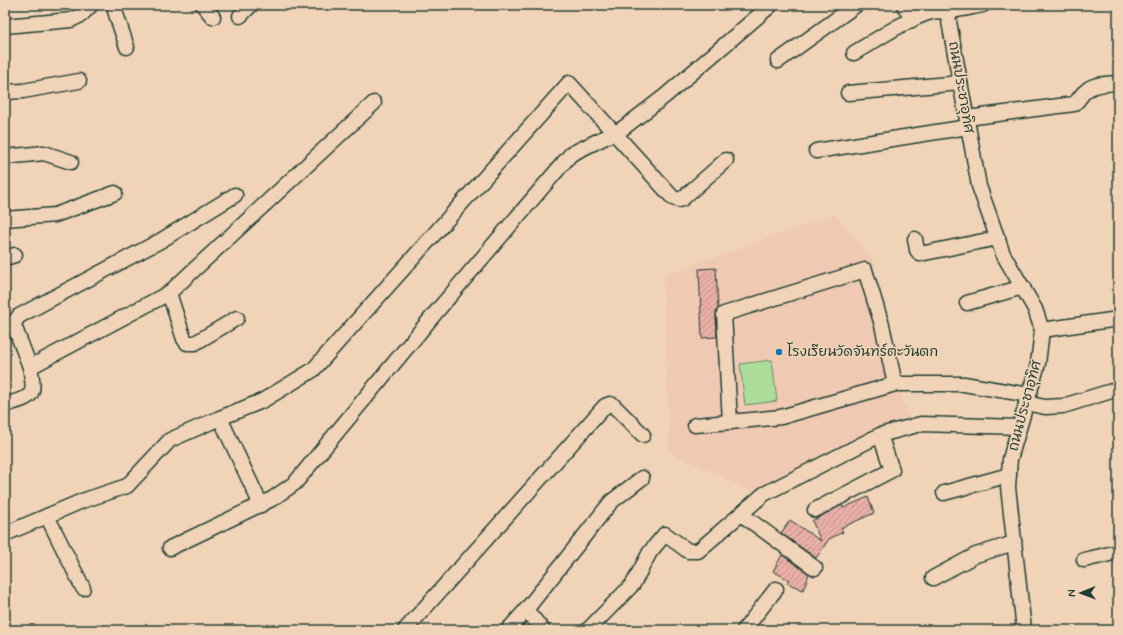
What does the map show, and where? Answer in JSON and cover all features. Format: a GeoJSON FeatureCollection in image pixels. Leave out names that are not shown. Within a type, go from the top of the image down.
{"type":"FeatureCollection","features":[{"type":"Feature","properties":{"kind":"street"},"geometry":{"type":"LineString","coordinates":[[5,26],[71,20],[81,15],[91,5]]}},
{"type":"Feature","properties":{"kind":"street"},"geometry":{"type":"LineString","coordinates":[[113,5],[128,47]]}},
{"type":"Feature","properties":{"kind":"street"},"geometry":{"type":"LineString","coordinates":[[203,5],[213,17]]}},
{"type":"Feature","properties":{"kind":"street"},"geometry":{"type":"LineString","coordinates":[[240,16],[251,5]]}},
{"type":"Feature","properties":{"kind":"street"},"geometry":{"type":"LineString","coordinates":[[170,548],[261,505],[295,483],[423,328],[571,154],[622,129],[665,96],[771,5]]}},
{"type":"Feature","properties":{"kind":"street"},"geometry":{"type":"LineString","coordinates":[[778,61],[856,5]]}},
{"type":"Feature","properties":{"kind":"street"},"geometry":{"type":"LineString","coordinates":[[904,5],[912,20]]}},
{"type":"Feature","properties":{"kind":"street"},"geometry":{"type":"LineString","coordinates":[[854,53],[929,12],[947,8],[983,5]]}},
{"type":"Feature","properties":{"kind":"street","name":"ถนนประชาอุทิศ"},"geometry":{"type":"LineString","coordinates":[[947,8],[979,186],[1003,254],[1035,309],[1042,330],[1038,364],[1010,460],[1008,475],[1008,487],[1024,630]]}},
{"type":"Feature","properties":{"kind":"street"},"geometry":{"type":"LineString","coordinates":[[5,92],[23,91],[79,82]]}},
{"type":"Feature","properties":{"kind":"street"},"geometry":{"type":"LineString","coordinates":[[816,150],[1074,104],[1080,100],[1083,93],[1088,88],[1118,82]]}},
{"type":"Feature","properties":{"kind":"street"},"geometry":{"type":"LineString","coordinates":[[5,534],[82,501],[127,486],[170,440],[262,401],[313,370],[569,83],[676,200],[682,199],[706,176],[726,160]]}},
{"type":"Feature","properties":{"kind":"street"},"geometry":{"type":"LineString","coordinates":[[848,92],[960,83]]}},
{"type":"Feature","properties":{"kind":"street"},"geometry":{"type":"LineString","coordinates":[[30,367],[169,293],[374,103]]}},
{"type":"Feature","properties":{"kind":"street"},"geometry":{"type":"LineString","coordinates":[[5,157],[44,152],[71,162]]}},
{"type":"Feature","properties":{"kind":"street"},"geometry":{"type":"LineString","coordinates":[[5,219],[55,215],[115,193]]}},
{"type":"Feature","properties":{"kind":"street"},"geometry":{"type":"LineString","coordinates":[[5,405],[29,397],[33,391],[30,367],[14,323],[19,316],[160,240],[235,195]]}},
{"type":"Feature","properties":{"kind":"street"},"geometry":{"type":"LineString","coordinates":[[915,239],[917,250],[920,254],[925,254],[998,238]]}},
{"type":"Feature","properties":{"kind":"street"},"geometry":{"type":"LineString","coordinates":[[730,422],[724,314],[865,270],[882,324],[895,384]]}},
{"type":"Feature","properties":{"kind":"street"},"geometry":{"type":"LineString","coordinates":[[967,303],[1022,287]]}},
{"type":"Feature","properties":{"kind":"street"},"geometry":{"type":"LineString","coordinates":[[169,293],[184,339],[187,343],[195,343],[237,318]]}},
{"type":"Feature","properties":{"kind":"street"},"geometry":{"type":"LineString","coordinates":[[1042,330],[1118,319]]}},
{"type":"Feature","properties":{"kind":"street"},"geometry":{"type":"LineString","coordinates":[[695,425],[781,417],[895,384],[964,384],[1028,399],[1045,407],[1059,407],[1118,389]]}},
{"type":"Feature","properties":{"kind":"street"},"geometry":{"type":"LineString","coordinates":[[405,630],[605,406],[613,404],[643,435]]}},
{"type":"Feature","properties":{"kind":"street"},"geometry":{"type":"LineString","coordinates":[[220,418],[261,505]]}},
{"type":"Feature","properties":{"kind":"street"},"geometry":{"type":"LineString","coordinates":[[588,630],[634,584],[650,552],[665,534],[688,551],[698,551],[764,494],[880,435],[921,424],[1020,427]]}},
{"type":"Feature","properties":{"kind":"street"},"geometry":{"type":"LineString","coordinates":[[815,510],[892,470],[880,435]]}},
{"type":"Feature","properties":{"kind":"street"},"geometry":{"type":"LineString","coordinates":[[944,493],[1008,475]]}},
{"type":"Feature","properties":{"kind":"street"},"geometry":{"type":"LineString","coordinates":[[508,630],[526,610],[611,502],[642,478]]}},
{"type":"Feature","properties":{"kind":"street"},"geometry":{"type":"LineString","coordinates":[[741,514],[815,568]]}},
{"type":"Feature","properties":{"kind":"street"},"geometry":{"type":"LineString","coordinates":[[46,516],[82,588]]}},
{"type":"Feature","properties":{"kind":"street"},"geometry":{"type":"LineString","coordinates":[[933,578],[976,555],[1014,543]]}},
{"type":"Feature","properties":{"kind":"street"},"geometry":{"type":"LineString","coordinates":[[1084,560],[1118,552]]}},
{"type":"Feature","properties":{"kind":"street"},"geometry":{"type":"LineString","coordinates":[[744,630],[776,589]]}},
{"type":"Feature","properties":{"kind":"street"},"geometry":{"type":"LineString","coordinates":[[526,610],[543,630]]}},
{"type":"Feature","properties":{"kind":"shaded area","name":"โรงเรียนวัดจันทร์ตะวันตก"},"geometry":{"type":"Polygon","coordinates":[[[835,214],[873,260],[902,398],[909,416],[755,493],[670,452],[663,276],[835,214]]]}},
{"type":"Feature","properties":{"kind":"green space"},"geometry":{"type":"Polygon","coordinates":[[[772,360],[777,401],[745,405],[740,364],[772,360]]]}},
{"type":"Feature","properties":{"kind":"building"},"geometry":{"type":"Polygon","coordinates":[[[716,268],[718,309],[716,314],[717,337],[702,338],[699,269],[716,268]]]}},
{"type":"Feature","properties":{"kind":"building"},"geometry":{"type":"Polygon","coordinates":[[[868,497],[874,513],[841,528],[843,532],[829,539],[816,558],[781,533],[790,520],[821,541],[812,521],[842,505],[843,508],[868,497]]]}},
{"type":"Feature","properties":{"kind":"building"},"geometry":{"type":"Polygon","coordinates":[[[782,555],[809,574],[803,590],[787,583],[789,580],[773,571],[782,555]]]}},
{"type":"Feature","properties":{"kind":"place","name":"โรงเรียนวัดจันทร์ตะวันตก"},"geometry":{"type":"Point","coordinates":[779,352]}}]}
